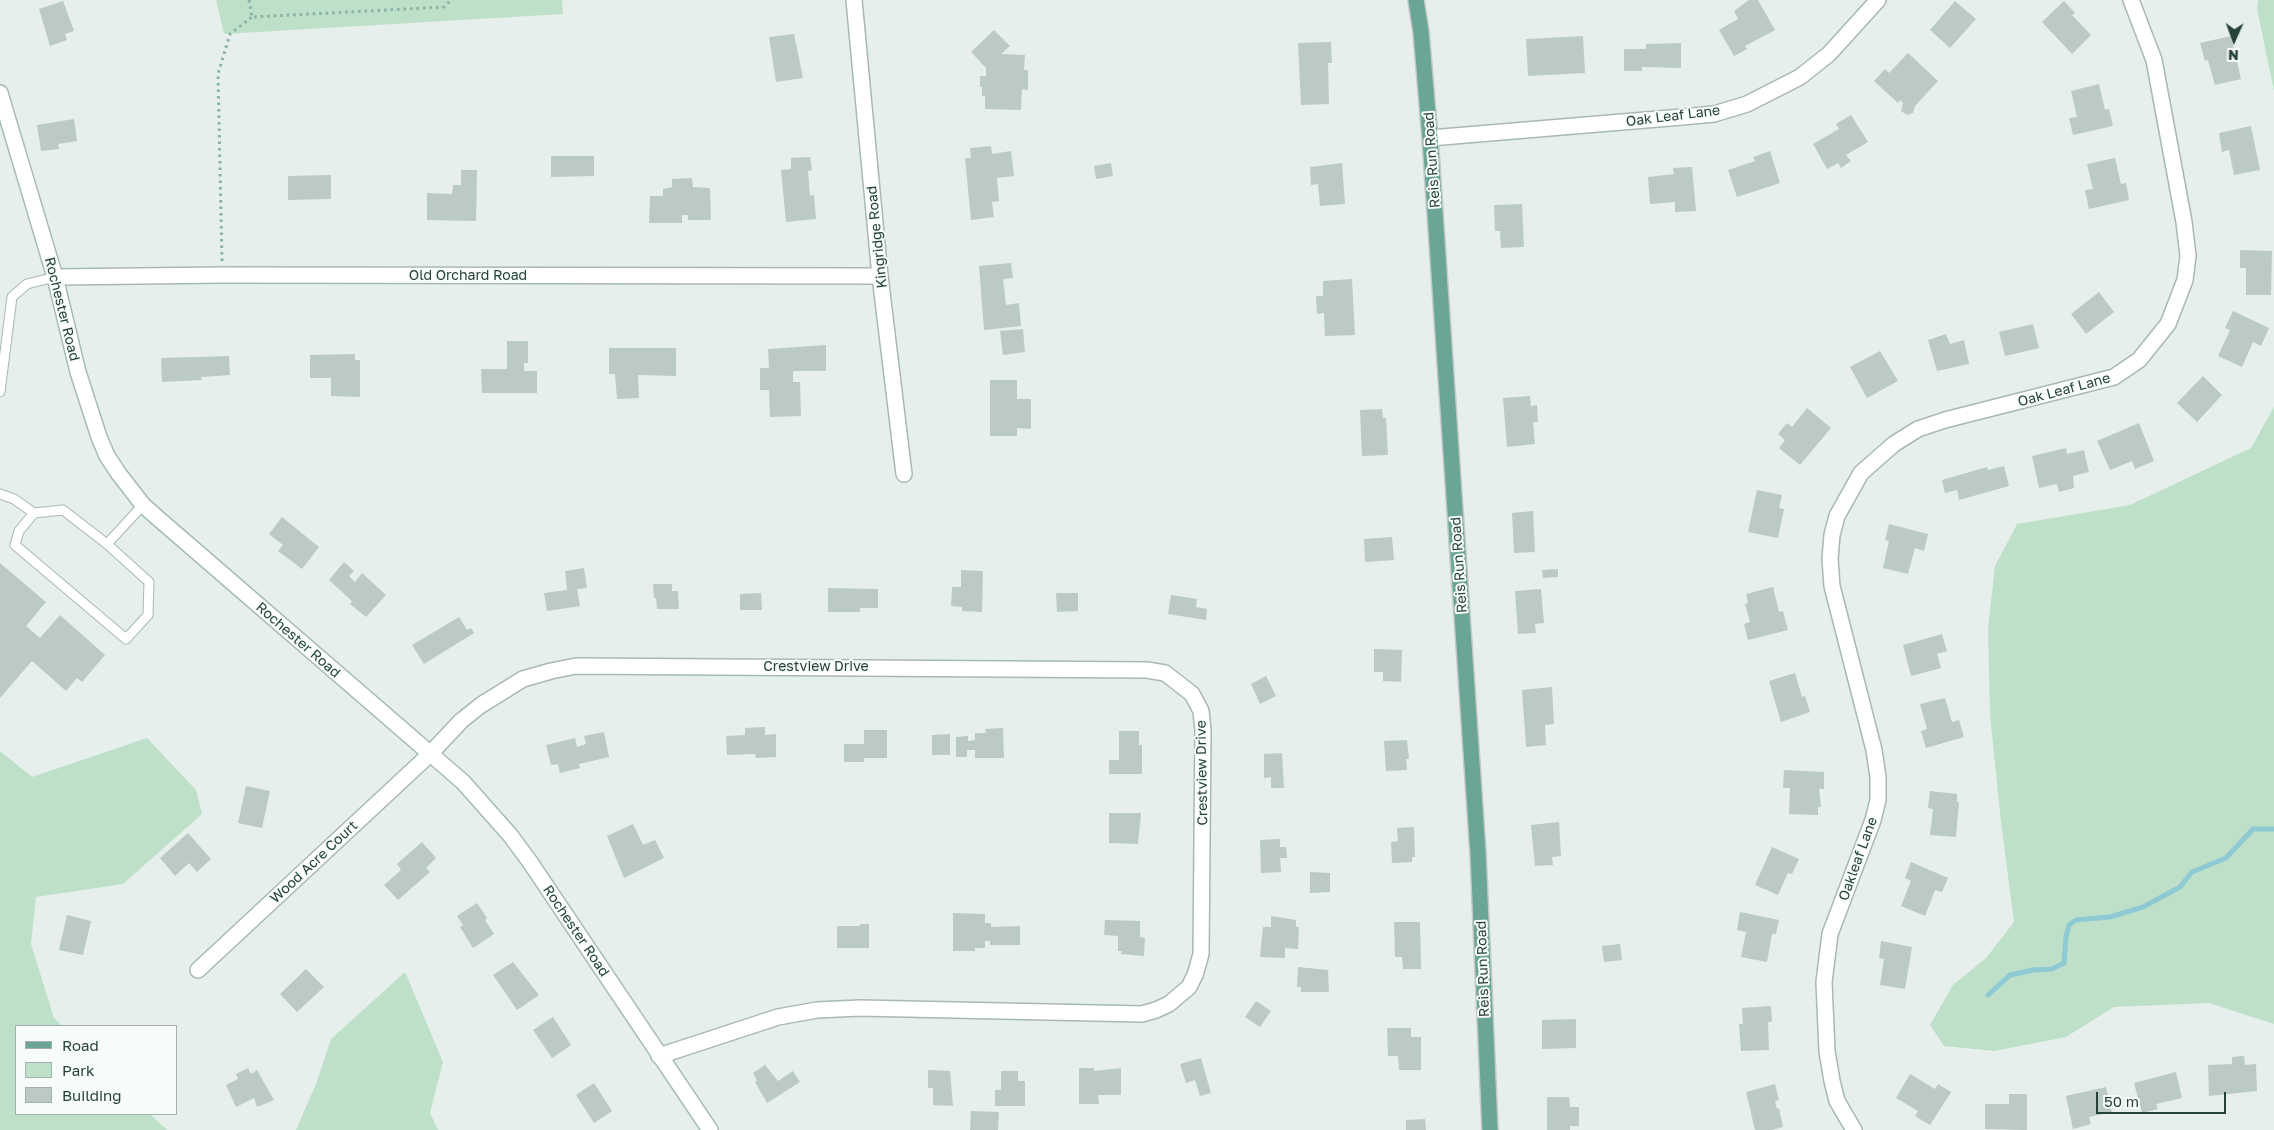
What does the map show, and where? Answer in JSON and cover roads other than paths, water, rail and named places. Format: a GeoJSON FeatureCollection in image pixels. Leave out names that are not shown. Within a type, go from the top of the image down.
{"type":"FeatureCollection","features":[{"type":"Feature","properties":{"kind":"main road","name":"Reis Run Road"},"geometry":{"type":"LineString","coordinates":[[1416,0],[1425,65],[1478,853],[1490,1130]]}},
{"type":"Feature","properties":{"kind":"street","name":"Kingridge Road"},"geometry":{"type":"LineString","coordinates":[[854,0],[880,276],[904,474]]}},
{"type":"Feature","properties":{"kind":"street","name":"Oak Leaf Lane"},"geometry":{"type":"LineString","coordinates":[[1430,138],[1714,114],[1747,104],[1800,77],[1829,54],[1878,0]]}},
{"type":"Feature","properties":{"kind":"street","name":"Oak Leaf Lane"},"geometry":{"type":"LineString","coordinates":[[1832,586],[1830,558],[1832,535],[1837,516],[1861,473],[1894,444],[1918,429],[1945,420],[2114,377],[2138,360],[2168,324],[2185,280],[2188,256],[2184,222],[2154,60],[2131,0]]}},
{"type":"Feature","properties":{"kind":"street","name":"Rochester Road"},"geometry":{"type":"LineString","coordinates":[[0,93],[55,277],[78,372],[99,436],[108,456],[143,505],[429,755],[463,782],[510,836],[554,896],[710,1130]]}},
{"type":"Feature","properties":{"kind":"street","name":"Old Orchard Road"},"geometry":{"type":"LineString","coordinates":[[55,277],[223,275],[880,276]]}},
{"type":"Feature","properties":{"kind":"street","name":"Oakleaf Lane"},"geometry":{"type":"LineString","coordinates":[[1832,586],[1874,750],[1878,777],[1878,800],[1875,814],[1830,934],[1824,982],[1827,1051],[1832,1081],[1837,1100],[1854,1130]]}},
{"type":"Feature","properties":{"kind":"street","name":"Crestview Drive"},"geometry":{"type":"LineString","coordinates":[[429,755],[461,720],[502,691],[523,679],[576,666],[1147,670],[1165,673],[1192,694],[1201,711],[1203,730],[1201,954],[1195,975],[1189,987],[1169,1004],[1142,1014],[860,1008],[817,1010],[778,1017],[659,1056]]}},
{"type":"Feature","properties":{"kind":"street","name":"Wood Acre Court"},"geometry":{"type":"LineString","coordinates":[[198,970],[429,755]]}},
{"type":"Feature","properties":{"kind":"lane"},"geometry":{"type":"LineString","coordinates":[[0,392],[12,297],[27,284],[55,277]]}},
{"type":"Feature","properties":{"kind":"lane"},"geometry":{"type":"LineString","coordinates":[[0,494],[14,499],[34,513],[63,510],[107,544],[149,582],[148,615],[126,639],[15,545],[19,531],[34,513]]}},
{"type":"Feature","properties":{"kind":"lane"},"geometry":{"type":"LineString","coordinates":[[107,544],[143,505]]}},
{"type":"Feature","properties":{"kind":"waterway"},"geometry":{"type":"LineString","coordinates":[[1988,995],[2010,975],[2033,970],[2052,969],[2064,963],[2069,925],[2076,920],[2110,917],[2143,907],[2180,887],[2192,872],[2226,858],[2253,829],[2274,829]]}}]}
